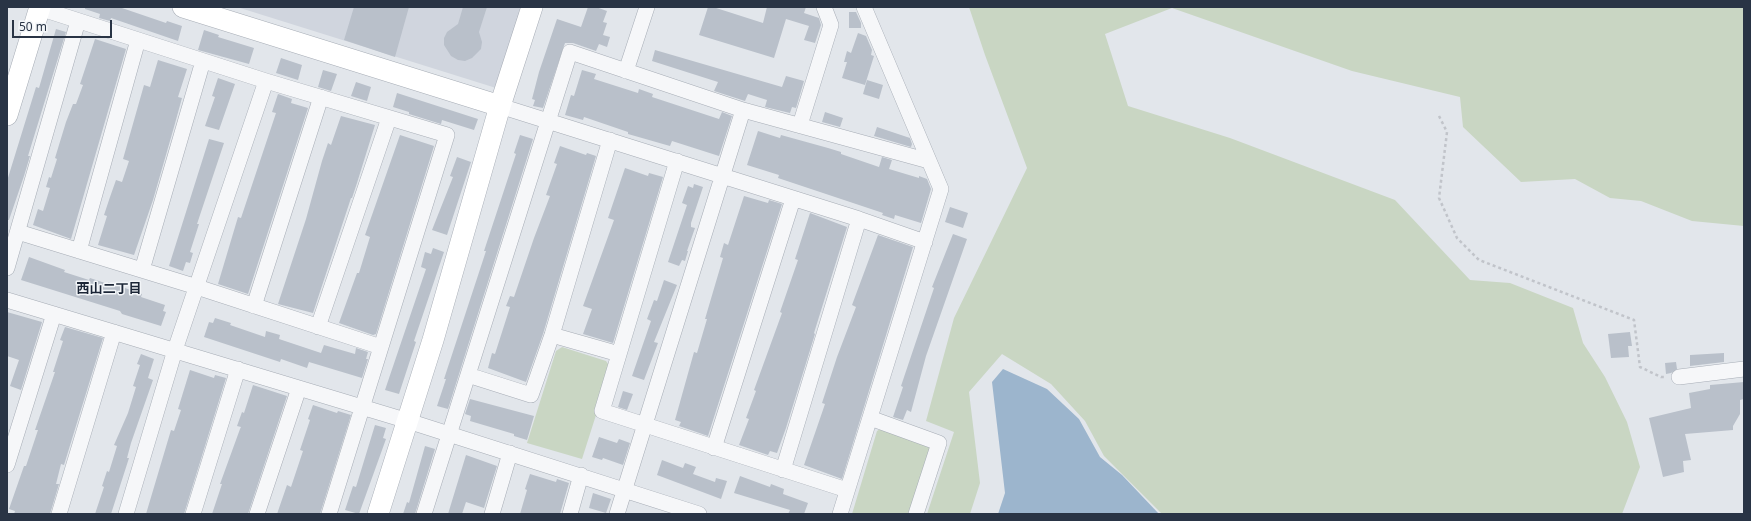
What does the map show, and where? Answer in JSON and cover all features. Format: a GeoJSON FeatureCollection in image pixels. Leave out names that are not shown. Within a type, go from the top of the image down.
{"type":"FeatureCollection","features":[{"type":"Feature","properties":{"kind":"street"},"geometry":{"type":"LineString","coordinates":[[183,7],[218,12],[500,106],[859,219],[925,242]]}},
{"type":"Feature","properties":{"kind":"street"},"geometry":{"type":"LineString","coordinates":[[378,514],[433,340],[500,106],[532,7]]}},
{"type":"Feature","properties":{"kind":"street"},"geometry":{"type":"LineString","coordinates":[[626,71],[647,7]]}},
{"type":"Feature","properties":{"kind":"street"},"geometry":{"type":"LineString","coordinates":[[800,125],[832,25],[824,7]]}},
{"type":"Feature","properties":{"kind":"street"},"geometry":{"type":"LineString","coordinates":[[840,514],[941,189],[864,7]]}},
{"type":"Feature","properties":{"kind":"street"},"geometry":{"type":"LineString","coordinates":[[7,115],[40,8],[266,81],[447,135],[329,514]]}},
{"type":"Feature","properties":{"kind":"street"},"geometry":{"type":"LineString","coordinates":[[7,268],[78,21]]}},
{"type":"Feature","properties":{"kind":"street"},"geometry":{"type":"LineString","coordinates":[[79,251],[138,40]]}},
{"type":"Feature","properties":{"kind":"street"},"geometry":{"type":"LineString","coordinates":[[424,514],[570,52],[743,110],[929,160]]}},
{"type":"Feature","properties":{"kind":"street"},"geometry":{"type":"LineString","coordinates":[[142,270],[203,61]]}},
{"type":"Feature","properties":{"kind":"street"},"geometry":{"type":"LineString","coordinates":[[126,514],[175,350],[266,81]]}},
{"type":"Feature","properties":{"kind":"street"},"geometry":{"type":"LineString","coordinates":[[254,306],[321,97]]}},
{"type":"Feature","properties":{"kind":"street"},"geometry":{"type":"LineString","coordinates":[[617,514],[743,110]]}},
{"type":"Feature","properties":{"kind":"street"},"geometry":{"type":"LineString","coordinates":[[318,327],[389,118]]}},
{"type":"Feature","properties":{"kind":"street"},"geometry":{"type":"LineString","coordinates":[[468,375],[531,395],[552,335],[610,140]]}},
{"type":"Feature","properties":{"kind":"street"},"geometry":{"type":"LineString","coordinates":[[677,161],[602,411],[847,490]]}},
{"type":"Feature","properties":{"kind":"street"},"geometry":{"type":"LineString","coordinates":[[714,448],[793,199]]}},
{"type":"Feature","properties":{"kind":"street"},"geometry":{"type":"LineString","coordinates":[[783,470],[859,219]]}},
{"type":"Feature","properties":{"kind":"street"},"geometry":{"type":"LineString","coordinates":[[18,232],[196,287],[381,347]]}},
{"type":"Feature","properties":{"kind":"street"},"geometry":{"type":"LineString","coordinates":[[7,300],[408,421],[625,489],[694,513]]}},
{"type":"Feature","properties":{"kind":"street"},"geometry":{"type":"LineString","coordinates":[[7,465],[54,314]]}},
{"type":"Feature","properties":{"kind":"street"},"geometry":{"type":"LineString","coordinates":[[59,514],[114,332]]}},
{"type":"Feature","properties":{"kind":"street"},"geometry":{"type":"LineString","coordinates":[[552,335],[619,354]]}},
{"type":"Feature","properties":{"kind":"street"},"geometry":{"type":"LineString","coordinates":[[193,514],[238,369]]}},
{"type":"Feature","properties":{"kind":"street"},"geometry":{"type":"LineString","coordinates":[[1679,377],[1744,370]]}},
{"type":"Feature","properties":{"kind":"street"},"geometry":{"type":"LineString","coordinates":[[257,514],[299,388]]}},
{"type":"Feature","properties":{"kind":"street"},"geometry":{"type":"LineString","coordinates":[[870,418],[939,443],[916,514]]}},
{"type":"Feature","properties":{"kind":"street"},"geometry":{"type":"LineString","coordinates":[[492,514],[510,453]]}},
{"type":"Feature","properties":{"kind":"street"},"geometry":{"type":"LineString","coordinates":[[570,514],[581,475]]}},
{"type":"Feature","properties":{"kind":"path"},"geometry":{"type":"LineString","coordinates":[[1439,116],[1447,132],[1439,198],[1457,238],[1479,260],[1634,320],[1640,367],[1661,377],[1679,377]]}},
{"type":"Feature","properties":{"kind":"shaded area"},"geometry":{"type":"Polygon","coordinates":[[[237,7],[521,7],[496,88],[237,7]]]}},
{"type":"Feature","properties":{"kind":"green space"},"geometry":{"type":"Polygon","coordinates":[[[969,7],[1744,7],[1744,226],[1692,221],[1641,201],[1610,198],[1575,179],[1521,182],[1463,127],[1460,97],[1352,71],[1172,8],[1105,34],[1128,106],[1230,138],[1395,200],[1470,280],[1510,283],[1573,308],[1583,343],[1605,377],[1627,422],[1640,467],[1622,514],[1162,514],[1104,456],[1085,421],[1051,384],[1002,354],[969,392],[980,483],[970,514],[927,514],[954,432],[926,421],[954,318],[1027,168],[985,55],[969,7]]]}},
{"type":"Feature","properties":{"kind":"green space"},"geometry":{"type":"Polygon","coordinates":[[[562,347],[606,361],[611,368],[582,459],[527,443],[556,351],[562,347]]]}},
{"type":"Feature","properties":{"kind":"green space"},"geometry":{"type":"Polygon","coordinates":[[[882,428],[929,444],[933,452],[912,514],[852,514],[877,431],[882,428]]]}},
{"type":"Feature","properties":{"kind":"water"},"geometry":{"type":"Polygon","coordinates":[[[1003,369],[1047,389],[1079,419],[1100,457],[1122,475],[1159,514],[998,514],[1005,493],[992,382],[1003,369]]]}},
{"type":"Feature","properties":{"kind":"building"},"geometry":{"type":"Polygon","coordinates":[[[85,7],[119,7],[166,23],[167,21],[182,26],[178,41],[111,18],[110,21],[99,18],[100,14],[85,9],[85,7]]]}},
{"type":"Feature","properties":{"kind":"building"},"geometry":{"type":"Polygon","coordinates":[[[354,7],[409,7],[395,57],[344,40],[354,7]]]}},
{"type":"Feature","properties":{"kind":"building"},"geometry":{"type":"Polygon","coordinates":[[[463,7],[487,7],[479,32],[482,42],[481,49],[472,58],[465,61],[458,60],[451,56],[444,45],[444,38],[447,32],[458,24],[463,7]]]}},
{"type":"Feature","properties":{"kind":"building"},"geometry":{"type":"Polygon","coordinates":[[[588,7],[596,7],[607,11],[603,22],[607,23],[603,35],[610,37],[607,47],[599,44],[596,51],[573,43],[565,43],[543,108],[533,106],[535,100],[532,99],[539,72],[557,19],[581,27],[588,7]]]}},
{"type":"Feature","properties":{"kind":"building"},"geometry":{"type":"Polygon","coordinates":[[[708,7],[713,7],[763,23],[767,7],[806,7],[804,13],[819,18],[821,25],[815,43],[804,40],[809,26],[786,19],[774,58],[699,35],[708,7]]]}},
{"type":"Feature","properties":{"kind":"building"},"geometry":{"type":"Polygon","coordinates":[[[849,12],[856,12],[861,23],[861,28],[849,28],[849,12]]]}},
{"type":"Feature","properties":{"kind":"building"},"geometry":{"type":"Polygon","coordinates":[[[56,29],[66,32],[28,156],[30,156],[24,176],[9,220],[7,220],[7,181],[36,87],[39,88],[56,29]]]}},
{"type":"Feature","properties":{"kind":"building"},"geometry":{"type":"Polygon","coordinates":[[[204,30],[219,35],[218,37],[254,48],[249,64],[198,50],[204,30]]]}},
{"type":"Feature","properties":{"kind":"building"},"geometry":{"type":"Polygon","coordinates":[[[858,33],[866,36],[872,50],[871,55],[874,56],[865,85],[842,78],[847,62],[844,62],[847,51],[851,53],[858,33]]]}},
{"type":"Feature","properties":{"kind":"building"},"geometry":{"type":"Polygon","coordinates":[[[95,39],[126,49],[71,239],[33,225],[38,209],[43,211],[50,188],[46,187],[49,177],[51,178],[57,159],[55,158],[66,122],[73,104],[76,104],[83,85],[80,84],[95,39]]]}},
{"type":"Feature","properties":{"kind":"building"},"geometry":{"type":"Polygon","coordinates":[[[655,50],[782,87],[786,76],[804,81],[796,108],[792,107],[790,113],[765,107],[767,100],[748,94],[745,101],[714,91],[718,82],[652,61],[655,50]]]}},
{"type":"Feature","properties":{"kind":"building"},"geometry":{"type":"Polygon","coordinates":[[[281,58],[302,65],[298,80],[276,73],[281,58]]]}},
{"type":"Feature","properties":{"kind":"building"},"geometry":{"type":"Polygon","coordinates":[[[158,60],[187,69],[178,97],[182,98],[174,127],[153,200],[134,255],[98,245],[107,216],[104,215],[116,180],[122,182],[129,161],[123,159],[144,85],[150,87],[158,60]]]}},
{"type":"Feature","properties":{"kind":"building"},"geometry":{"type":"Polygon","coordinates":[[[323,70],[337,74],[331,91],[318,87],[323,70]]]}},
{"type":"Feature","properties":{"kind":"building"},"geometry":{"type":"Polygon","coordinates":[[[582,70],[596,74],[594,79],[638,93],[639,89],[653,94],[652,97],[719,119],[722,112],[732,116],[719,156],[672,141],[670,146],[628,134],[628,132],[584,117],[583,120],[565,115],[571,95],[574,96],[582,70]]]}},
{"type":"Feature","properties":{"kind":"building"},"geometry":{"type":"Polygon","coordinates":[[[218,78],[235,84],[219,130],[205,126],[215,97],[212,96],[218,78]]]}},
{"type":"Feature","properties":{"kind":"building"},"geometry":{"type":"Polygon","coordinates":[[[867,80],[883,85],[879,99],[863,94],[867,80]]]}},
{"type":"Feature","properties":{"kind":"building"},"geometry":{"type":"Polygon","coordinates":[[[356,82],[371,87],[367,101],[351,96],[356,82]]]}},
{"type":"Feature","properties":{"kind":"building"},"geometry":{"type":"Polygon","coordinates":[[[397,93],[478,119],[474,130],[442,120],[441,124],[409,114],[409,112],[393,107],[397,93]]]}},
{"type":"Feature","properties":{"kind":"building"},"geometry":{"type":"Polygon","coordinates":[[[278,94],[292,99],[291,103],[308,108],[248,294],[218,284],[238,217],[241,218],[276,113],[272,112],[278,94]]]}},
{"type":"Feature","properties":{"kind":"building"},"geometry":{"type":"Polygon","coordinates":[[[825,112],[843,118],[840,127],[822,122],[825,112]]]}},
{"type":"Feature","properties":{"kind":"building"},"geometry":{"type":"Polygon","coordinates":[[[341,116],[375,125],[313,313],[278,304],[306,219],[328,143],[331,145],[341,116]]]}},
{"type":"Feature","properties":{"kind":"building"},"geometry":{"type":"Polygon","coordinates":[[[877,127],[910,138],[912,144],[911,147],[874,136],[877,127]]]}},
{"type":"Feature","properties":{"kind":"building"},"geometry":{"type":"Polygon","coordinates":[[[758,131],[780,138],[781,135],[828,148],[879,167],[882,157],[892,160],[889,169],[927,179],[931,189],[921,223],[895,215],[894,219],[882,215],[883,213],[778,178],[779,175],[747,165],[758,131]]]}},
{"type":"Feature","properties":{"kind":"building"},"geometry":{"type":"Polygon","coordinates":[[[400,135],[434,146],[376,334],[373,335],[339,323],[357,273],[359,273],[370,237],[365,235],[400,135]]]}},
{"type":"Feature","properties":{"kind":"building"},"geometry":{"type":"Polygon","coordinates":[[[520,135],[533,139],[448,409],[437,406],[446,379],[444,379],[486,251],[484,251],[516,154],[514,153],[520,135]]]}},
{"type":"Feature","properties":{"kind":"building"},"geometry":{"type":"Polygon","coordinates":[[[209,139],[224,143],[197,224],[199,224],[190,252],[193,253],[190,263],[186,262],[183,271],[169,266],[209,139]]]}},
{"type":"Feature","properties":{"kind":"building"},"geometry":{"type":"Polygon","coordinates":[[[560,146],[586,155],[587,153],[596,156],[543,334],[526,382],[488,368],[492,353],[495,354],[510,307],[506,306],[510,296],[514,297],[550,196],[546,195],[557,164],[554,163],[560,146]]]}},
{"type":"Feature","properties":{"kind":"building"},"geometry":{"type":"Polygon","coordinates":[[[457,157],[471,162],[447,235],[432,230],[453,177],[450,176],[457,157]]]}},
{"type":"Feature","properties":{"kind":"building"},"geometry":{"type":"Polygon","coordinates":[[[625,168],[648,176],[649,173],[663,177],[613,343],[583,334],[592,309],[583,306],[614,220],[608,218],[625,168]]]}},
{"type":"Feature","properties":{"kind":"building"},"geometry":{"type":"Polygon","coordinates":[[[694,184],[703,187],[691,223],[691,227],[695,228],[685,261],[682,260],[679,266],[668,262],[687,205],[682,203],[688,186],[693,188],[694,184]]]}},
{"type":"Feature","properties":{"kind":"building"},"geometry":{"type":"Polygon","coordinates":[[[744,196],[768,203],[769,200],[782,204],[708,436],[679,426],[681,422],[675,420],[694,352],[697,353],[707,319],[705,319],[723,258],[720,257],[724,243],[728,245],[744,196]]]}},
{"type":"Feature","properties":{"kind":"building"},"geometry":{"type":"Polygon","coordinates":[[[950,207],[968,213],[963,228],[945,222],[950,207]]]}},
{"type":"Feature","properties":{"kind":"building"},"geometry":{"type":"Polygon","coordinates":[[[810,213],[847,227],[786,428],[777,453],[770,451],[768,455],[739,445],[749,419],[746,418],[756,391],[754,390],[782,313],[780,312],[798,260],[795,259],[810,213]]]}},
{"type":"Feature","properties":{"kind":"building"},"geometry":{"type":"Polygon","coordinates":[[[953,234],[967,239],[926,356],[911,412],[907,410],[903,420],[893,417],[903,387],[901,386],[934,288],[932,287],[953,234]]]}},
{"type":"Feature","properties":{"kind":"building"},"geometry":{"type":"Polygon","coordinates":[[[878,235],[913,247],[842,479],[804,465],[825,404],[822,403],[837,357],[856,307],[852,305],[878,235]]]}},
{"type":"Feature","properties":{"kind":"building"},"geometry":{"type":"Polygon","coordinates":[[[433,248],[444,252],[414,341],[416,342],[399,394],[385,390],[426,269],[421,267],[425,252],[431,254],[433,248]]]}},
{"type":"Feature","properties":{"kind":"building"},"geometry":{"type":"Polygon","coordinates":[[[29,257],[65,270],[64,272],[89,280],[90,278],[108,284],[108,282],[142,294],[141,297],[165,305],[163,311],[166,312],[161,326],[122,314],[120,311],[21,280],[29,257]]]}},
{"type":"Feature","properties":{"kind":"building"},"geometry":{"type":"Polygon","coordinates":[[[664,280],[677,285],[654,342],[658,343],[644,380],[632,376],[651,321],[647,319],[654,300],[657,301],[664,280]]]}},
{"type":"Feature","properties":{"kind":"building"},"geometry":{"type":"Polygon","coordinates":[[[7,312],[42,322],[21,390],[10,386],[19,360],[7,356],[7,312]]]}},
{"type":"Feature","properties":{"kind":"building"},"geometry":{"type":"Polygon","coordinates":[[[215,318],[231,323],[230,325],[265,337],[266,331],[280,335],[279,339],[321,353],[324,345],[355,354],[356,348],[368,352],[366,359],[368,359],[362,378],[309,362],[307,368],[281,359],[280,362],[204,337],[209,322],[213,323],[215,318]]]}},
{"type":"Feature","properties":{"kind":"building"},"geometry":{"type":"Polygon","coordinates":[[[65,327],[103,338],[64,465],[61,464],[56,484],[59,484],[50,514],[14,514],[15,511],[9,509],[38,430],[35,430],[55,372],[53,372],[63,341],[60,340],[65,327]]]}},
{"type":"Feature","properties":{"kind":"building"},"geometry":{"type":"Polygon","coordinates":[[[1630,332],[1632,346],[1628,346],[1629,357],[1611,358],[1608,334],[1630,332]]]}},
{"type":"Feature","properties":{"kind":"building"},"geometry":{"type":"Polygon","coordinates":[[[1724,353],[1724,362],[1690,366],[1690,355],[1724,353]]]}},
{"type":"Feature","properties":{"kind":"building"},"geometry":{"type":"Polygon","coordinates":[[[141,354],[154,359],[148,378],[153,380],[131,443],[127,458],[129,458],[111,514],[95,514],[104,487],[102,486],[107,471],[109,472],[117,446],[114,445],[128,413],[136,387],[133,386],[140,365],[137,364],[141,354]]]}},
{"type":"Feature","properties":{"kind":"building"},"geometry":{"type":"Polygon","coordinates":[[[1676,362],[1677,369],[1666,374],[1665,363],[1676,362]]]}},
{"type":"Feature","properties":{"kind":"building"},"geometry":{"type":"Polygon","coordinates":[[[190,370],[214,378],[215,375],[226,378],[184,514],[146,514],[171,430],[174,431],[181,410],[178,409],[190,370]]]}},
{"type":"Feature","properties":{"kind":"building"},"geometry":{"type":"Polygon","coordinates":[[[1744,382],[1744,399],[1740,400],[1740,414],[1733,426],[1733,430],[1685,434],[1691,460],[1683,461],[1684,472],[1663,477],[1649,418],[1691,408],[1689,393],[1710,389],[1710,385],[1744,382]]]}},
{"type":"Feature","properties":{"kind":"building"},"geometry":{"type":"Polygon","coordinates":[[[253,385],[287,396],[248,514],[212,514],[222,484],[220,484],[241,427],[237,426],[242,412],[244,413],[253,385]]]}},
{"type":"Feature","properties":{"kind":"building"},"geometry":{"type":"Polygon","coordinates":[[[623,391],[633,394],[627,410],[618,407],[623,391]]]}},
{"type":"Feature","properties":{"kind":"building"},"geometry":{"type":"Polygon","coordinates":[[[470,399],[534,416],[527,440],[514,436],[514,434],[470,421],[471,416],[465,414],[470,399]]]}},
{"type":"Feature","properties":{"kind":"building"},"geometry":{"type":"Polygon","coordinates":[[[313,405],[337,413],[338,411],[351,415],[320,514],[277,514],[287,485],[291,487],[303,451],[300,450],[310,420],[308,419],[313,405]]]}},
{"type":"Feature","properties":{"kind":"building"},"geometry":{"type":"Polygon","coordinates":[[[375,425],[386,428],[383,438],[386,439],[359,514],[345,510],[353,486],[356,487],[375,425]]]}},
{"type":"Feature","properties":{"kind":"building"},"geometry":{"type":"Polygon","coordinates":[[[599,437],[617,443],[619,439],[630,443],[623,465],[603,458],[602,460],[592,457],[599,437]]]}},
{"type":"Feature","properties":{"kind":"building"},"geometry":{"type":"Polygon","coordinates":[[[425,446],[435,449],[415,514],[403,514],[407,502],[409,503],[425,446]]]}},
{"type":"Feature","properties":{"kind":"building"},"geometry":{"type":"Polygon","coordinates":[[[466,455],[497,466],[484,508],[466,502],[462,514],[448,514],[466,455]]]}},
{"type":"Feature","properties":{"kind":"building"},"geometry":{"type":"Polygon","coordinates":[[[662,460],[683,468],[685,463],[696,467],[693,474],[715,482],[716,478],[727,481],[721,499],[657,475],[662,460]]]}},
{"type":"Feature","properties":{"kind":"building"},"geometry":{"type":"Polygon","coordinates":[[[530,474],[556,482],[557,479],[569,483],[560,514],[520,514],[527,490],[525,489],[530,474]]]}},
{"type":"Feature","properties":{"kind":"building"},"geometry":{"type":"Polygon","coordinates":[[[740,476],[770,487],[771,484],[784,489],[783,494],[808,503],[804,514],[788,514],[790,510],[734,493],[740,476]]]}},
{"type":"Feature","properties":{"kind":"building"},"geometry":{"type":"Polygon","coordinates":[[[593,493],[611,499],[606,513],[589,508],[593,493]]]}},
{"type":"Feature","properties":{"kind":"district","name":"西山二丁目"},"geometry":{"type":"Point","coordinates":[109,289]}}]}
